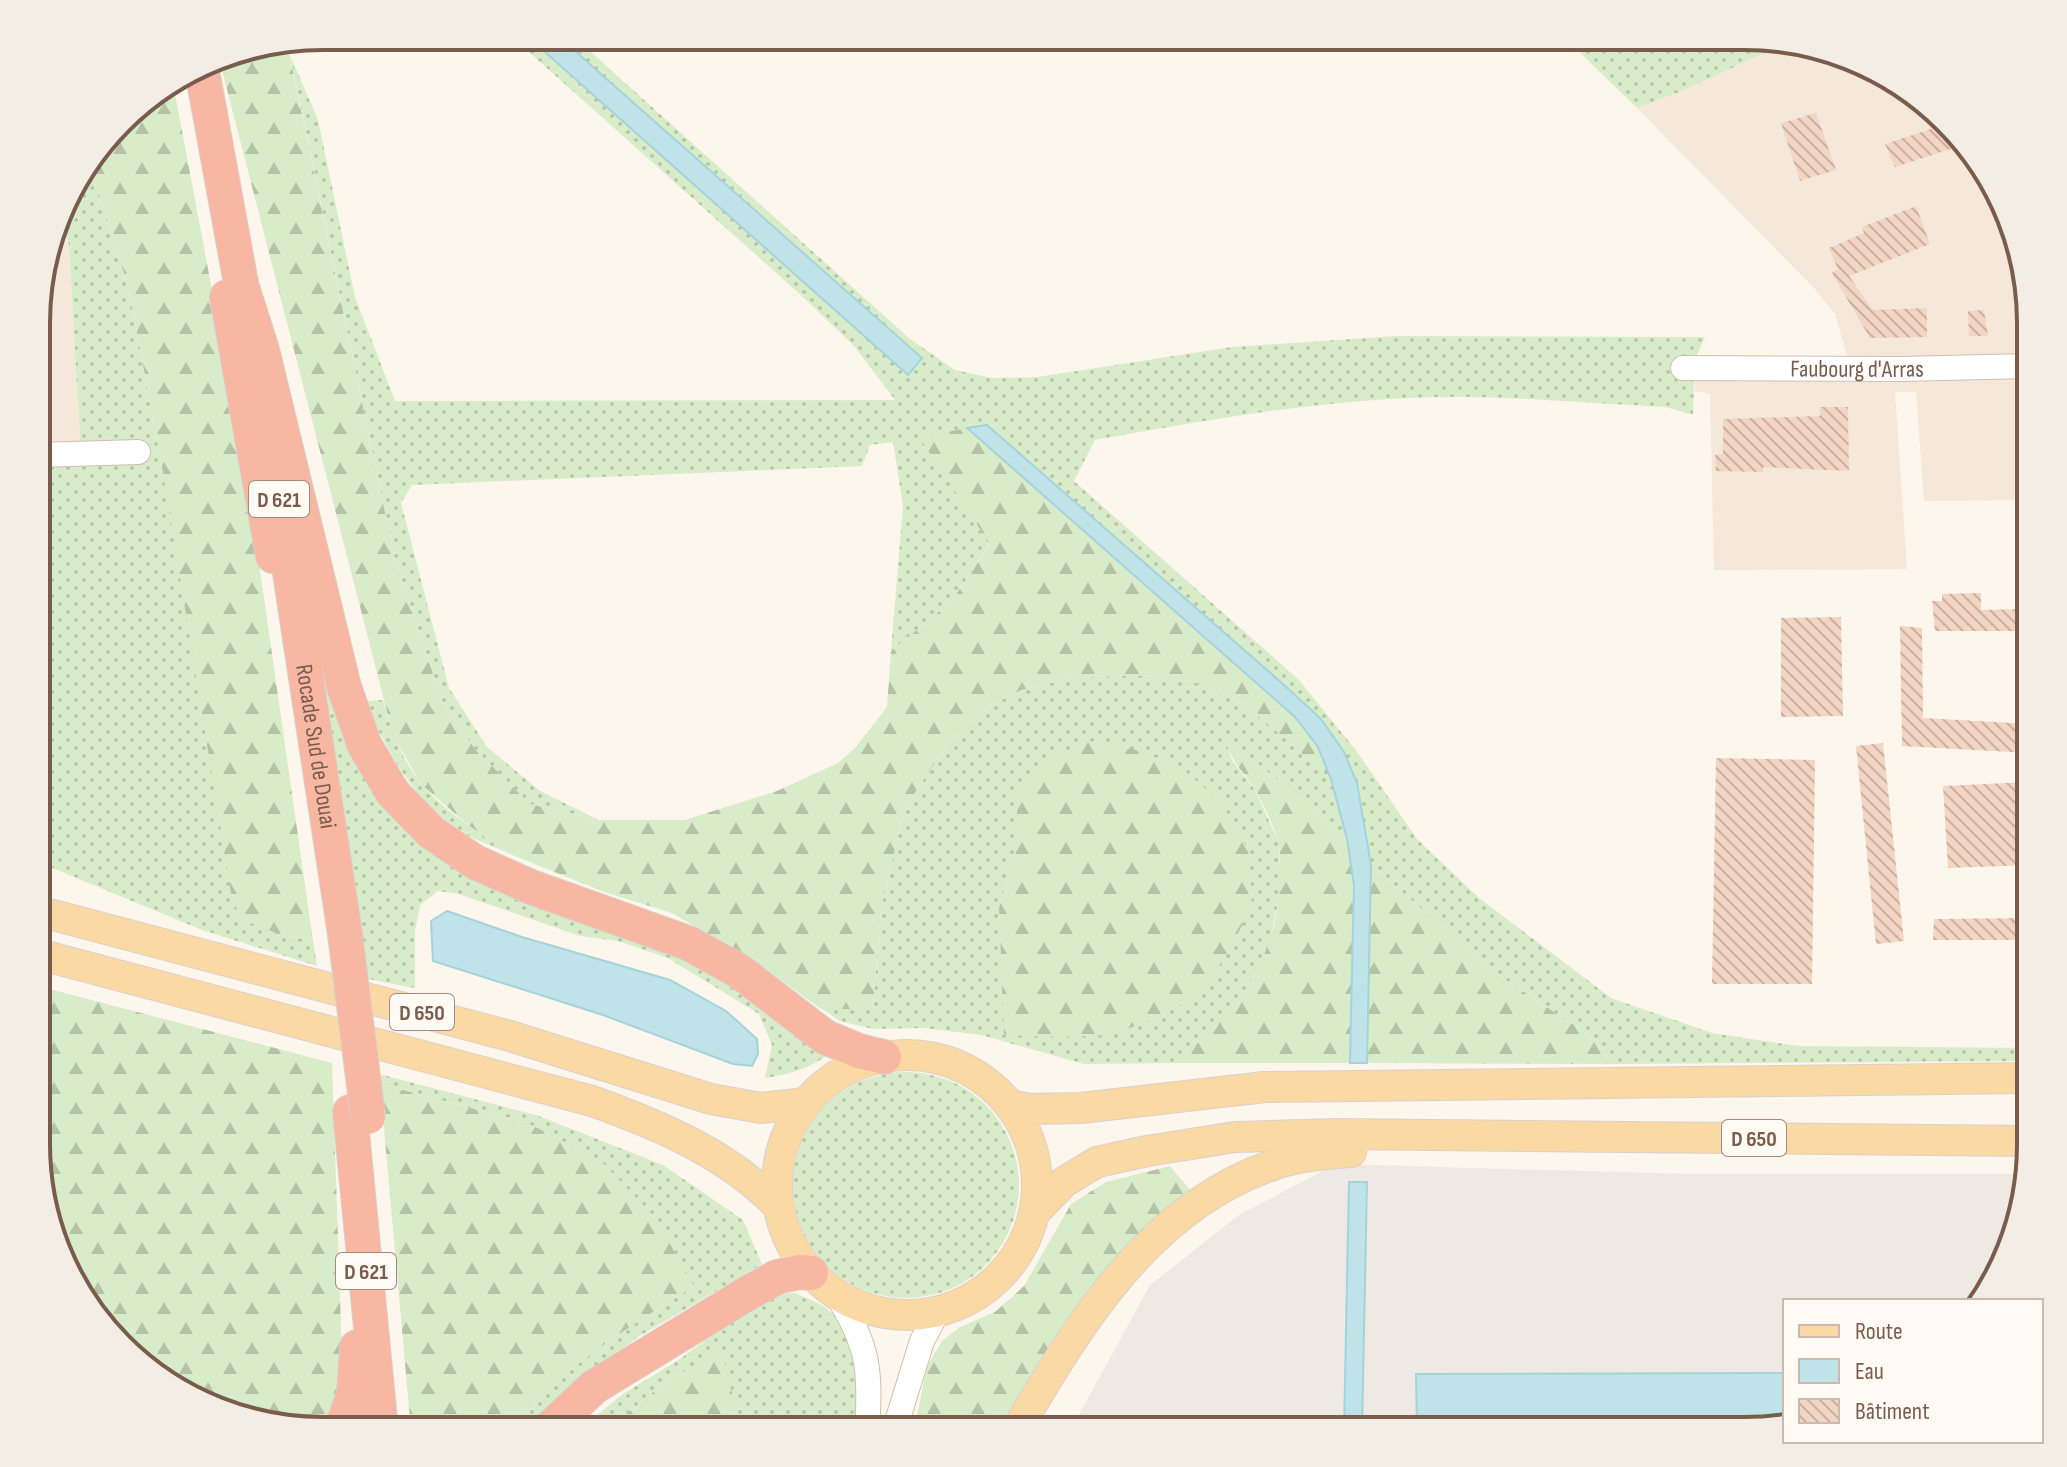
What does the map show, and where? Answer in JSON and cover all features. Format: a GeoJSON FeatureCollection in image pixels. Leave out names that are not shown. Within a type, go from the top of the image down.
{"type":"FeatureCollection","features":[{"type":"Feature","properties":{"kind":"highway","name":"Rocade Sud de Douai"},"geometry":{"type":"LineString","coordinates":[[203,78],[299,618],[396,1416]]}},
{"type":"Feature","properties":{"kind":"highway","name":"Rocade Sud de Douai"},"geometry":{"type":"LineString","coordinates":[[185,88],[236,347],[337,931]]}},
{"type":"Feature","properties":{"kind":"highway"},"geometry":{"type":"LineString","coordinates":[[241,284],[262,350],[347,697],[365,746],[393,793],[431,832],[475,862],[531,887],[688,943],[739,971],[825,1037],[884,1057]]}},
{"type":"Feature","properties":{"kind":"highway","name":"Rocade Sud de Douai"},"geometry":{"type":"LineString","coordinates":[[359,1115],[359,1203],[380,1416]]}},
{"type":"Feature","properties":{"kind":"highway"},"geometry":{"type":"LineString","coordinates":[[346,1416],[357,1373],[355,1256],[359,1203]]}},
{"type":"Feature","properties":{"kind":"highway"},"geometry":{"type":"LineString","coordinates":[[562,1416],[612,1375],[777,1277],[799,1272],[824,1284]]}},
{"type":"Feature","properties":{"kind":"main road","name":"D 650"},"geometry":{"type":"LineString","coordinates":[[51,914],[510,1036],[711,1099],[761,1108],[805,1103]]}},
{"type":"Feature","properties":{"kind":"main road","name":"D 650"},"geometry":{"type":"LineString","coordinates":[[51,957],[592,1101],[641,1119],[704,1150],[754,1182],[778,1206]]}},
{"type":"Feature","properties":{"kind":"main road"},"geometry":{"type":"LineString","coordinates":[[916,1055],[946,1061],[988,1083],[1010,1105],[1032,1148],[1037,1180],[1034,1213],[1016,1257],[995,1281],[968,1300],[938,1311],[908,1315],[878,1312],[824,1284],[787,1235],[778,1206],[777,1174],[783,1144],[805,1103],[841,1072],[884,1057],[916,1055]]}},
{"type":"Feature","properties":{"kind":"main road"},"geometry":{"type":"LineString","coordinates":[[1010,1105],[1030,1109],[1081,1108],[1265,1087],[2016,1078]]}},
{"type":"Feature","properties":{"kind":"main road"},"geometry":{"type":"LineString","coordinates":[[1025,1417],[1076,1335],[1122,1270],[1159,1233],[1217,1191],[1252,1172],[1293,1159],[1478,1135]]}},
{"type":"Feature","properties":{"kind":"main road","name":"D 650"},"geometry":{"type":"LineString","coordinates":[[1034,1213],[1055,1189],[1085,1167],[1147,1151],[1235,1137],[1478,1135],[2016,1141]]}},
{"type":"Feature","properties":{"kind":"street","name":"Faubourg d'Arras"},"geometry":{"type":"LineString","coordinates":[[1683,368],[2016,366]]}},
{"type":"Feature","properties":{"kind":"street"},"geometry":{"type":"LineString","coordinates":[[50,455],[138,452]]}},
{"type":"Feature","properties":{"kind":"street"},"geometry":{"type":"LineString","coordinates":[[824,1284],[855,1325],[865,1351],[869,1388],[868,1416]]}},
{"type":"Feature","properties":{"kind":"street"},"geometry":{"type":"LineString","coordinates":[[899,1416],[922,1341],[938,1311]]}},
{"type":"Feature","properties":{"kind":"shaded area"},"geometry":{"type":"Polygon","coordinates":[[[1767,52],[1797,55],[1831,65],[1865,78],[1910,106],[1949,143],[1989,202],[2008,253],[2015,288],[2016,500],[1924,501],[1916,392],[1895,392],[1907,569],[1714,570],[1710,394],[1695,391],[1695,359],[1847,356],[1835,314],[1814,288],[1637,108],[1767,52]]]}},
{"type":"Feature","properties":{"kind":"shaded area"},"geometry":{"type":"Polygon","coordinates":[[[66,233],[69,245],[81,458],[50,462],[52,288],[66,233]]]}},
{"type":"Feature","properties":{"kind":"shaded area"},"geometry":{"type":"Polygon","coordinates":[[[1336,1164],[1687,1174],[2015,1174],[2012,1197],[1996,1248],[1968,1299],[1783,1299],[1783,1414],[1744,1417],[1078,1417],[1150,1285],[1239,1215],[1336,1164]]]}},
{"type":"Feature","properties":{"kind":"green space"},"geometry":{"type":"Polygon","coordinates":[[[527,50],[543,50],[908,375],[922,358],[574,50],[589,50],[910,339],[955,370],[992,378],[1038,377],[1232,347],[1397,336],[1705,337],[1695,359],[1693,415],[1666,407],[1494,398],[1423,397],[1329,404],[1235,416],[1095,440],[1074,481],[1299,680],[1358,753],[1417,839],[1479,898],[1611,998],[1712,1033],[1798,1046],[2016,1048],[2016,1061],[1610,1064],[1596,1040],[1497,974],[1371,865],[1357,783],[1344,752],[990,543],[951,602],[891,651],[903,506],[893,442],[870,445],[862,466],[412,485],[401,503],[449,688],[487,747],[540,791],[599,820],[530,804],[475,749],[442,701],[395,560],[290,55],[318,120],[355,297],[395,401],[895,400],[854,346],[527,50]]]}},
{"type":"Feature","properties":{"kind":"green space"},"geometry":{"type":"Polygon","coordinates":[[[1578,51],[1767,52],[1682,91],[1637,108],[1578,51]]]}},
{"type":"Feature","properties":{"kind":"green space"},"geometry":{"type":"Polygon","coordinates":[[[288,52],[395,560],[442,701],[475,749],[530,804],[599,820],[685,820],[777,791],[838,763],[855,748],[887,707],[891,651],[951,602],[990,544],[919,437],[967,428],[1295,717],[1318,747],[1331,779],[1245,704],[1191,681],[1134,675],[1073,678],[1021,690],[983,710],[947,744],[912,797],[902,820],[881,908],[873,1009],[821,1009],[757,963],[672,913],[604,892],[510,854],[468,825],[421,784],[393,735],[222,70],[253,59],[288,52]]]}},
{"type":"Feature","properties":{"kind":"green space"},"geometry":{"type":"Polygon","coordinates":[[[175,94],[245,465],[313,941],[279,934],[242,920],[232,899],[163,473],[129,289],[94,176],[118,143],[143,118],[175,94]]]}},
{"type":"Feature","properties":{"kind":"green space"},"geometry":{"type":"Polygon","coordinates":[[[94,176],[129,289],[163,473],[279,934],[313,941],[317,966],[202,930],[51,867],[50,462],[81,458],[67,232],[78,202],[94,176]]]}},
{"type":"Feature","properties":{"kind":"green space"},"geometry":{"type":"Polygon","coordinates":[[[314,645],[378,795],[720,973],[830,1053],[799,1070],[765,1078],[772,1045],[759,1014],[668,958],[618,941],[580,936],[459,894],[438,891],[420,905],[415,931],[415,988],[368,979],[314,645]]]}},
{"type":"Feature","properties":{"kind":"green space"},"geometry":{"type":"Polygon","coordinates":[[[1134,675],[1191,681],[1245,704],[1331,779],[1347,839],[1255,761],[1227,745],[1232,760],[1255,790],[1279,843],[1280,893],[1268,951],[1238,1002],[1211,1034],[1175,1063],[1084,1064],[981,1035],[924,1028],[873,1029],[840,1021],[822,1009],[873,1008],[881,908],[902,820],[912,797],[947,744],[983,710],[1021,690],[1073,678],[1134,675]],[[1017,845],[999,908],[1005,1035],[1017,845]]]}},
{"type":"Feature","properties":{"kind":"green space"},"geometry":{"type":"Polygon","coordinates":[[[383,700],[398,744],[422,784],[452,813],[510,854],[459,830],[414,788],[382,738],[364,701],[383,700]]]}},
{"type":"Feature","properties":{"kind":"green space"},"geometry":{"type":"Polygon","coordinates":[[[1092,741],[1141,751],[1183,769],[1222,803],[1249,851],[1252,906],[1226,956],[1199,994],[1160,1017],[1110,1035],[1004,1035],[999,908],[1017,845],[1017,790],[1047,759],[1092,741]]]}},
{"type":"Feature","properties":{"kind":"green space"},"geometry":{"type":"Polygon","coordinates":[[[1227,744],[1255,761],[1347,839],[1354,885],[1350,1063],[1175,1063],[1216,1025],[1250,982],[1263,959],[1278,907],[1278,841],[1262,802],[1232,758],[1227,744]]]}},
{"type":"Feature","properties":{"kind":"green space"},"geometry":{"type":"Polygon","coordinates":[[[1371,865],[1497,974],[1596,1040],[1610,1064],[1367,1063],[1371,865]]]}},
{"type":"Feature","properties":{"kind":"green space"},"geometry":{"type":"Polygon","coordinates":[[[51,989],[332,1063],[342,1355],[336,1396],[328,1416],[270,1412],[219,1396],[157,1361],[130,1337],[96,1295],[78,1265],[55,1197],[51,1161],[51,989]]]}},
{"type":"Feature","properties":{"kind":"green space"},"geometry":{"type":"Polygon","coordinates":[[[906,1072],[928,1074],[949,1081],[969,1091],[986,1105],[1000,1122],[1010,1142],[1017,1163],[1017,1207],[1010,1228],[1000,1248],[986,1265],[969,1279],[949,1289],[928,1296],[906,1298],[884,1296],[863,1289],[843,1279],[826,1265],[812,1248],[802,1228],[795,1207],[793,1185],[795,1163],[802,1142],[812,1122],[826,1105],[843,1091],[863,1081],[884,1074],[906,1072]]]}},
{"type":"Feature","properties":{"kind":"green space"},"geometry":{"type":"Polygon","coordinates":[[[379,1074],[536,1115],[663,1165],[743,1220],[762,1264],[638,1337],[593,1372],[547,1416],[525,1416],[552,1387],[597,1350],[694,1286],[528,1123],[380,1084],[379,1074]]]}},
{"type":"Feature","properties":{"kind":"green space"},"geometry":{"type":"Polygon","coordinates":[[[380,1084],[528,1123],[603,1163],[654,1216],[694,1286],[597,1350],[552,1387],[525,1416],[410,1416],[380,1084]]]}},
{"type":"Feature","properties":{"kind":"green space"},"geometry":{"type":"Polygon","coordinates":[[[1170,1166],[1192,1192],[1017,1416],[917,1416],[927,1366],[942,1341],[960,1327],[995,1312],[1024,1286],[1071,1204],[1106,1182],[1170,1166]]]}},
{"type":"Feature","properties":{"kind":"green space"},"geometry":{"type":"Polygon","coordinates":[[[794,1293],[818,1303],[833,1314],[843,1327],[855,1360],[856,1416],[737,1416],[721,1352],[668,1380],[624,1416],[595,1416],[623,1394],[775,1294],[794,1293]]]}},
{"type":"Feature","properties":{"kind":"green space"},"geometry":{"type":"Polygon","coordinates":[[[722,1351],[738,1416],[624,1416],[668,1380],[722,1351]]]}},
{"type":"Feature","properties":{"kind":"water"},"geometry":{"type":"Polygon","coordinates":[[[543,50],[574,50],[922,358],[908,375],[543,50]]]}},
{"type":"Feature","properties":{"kind":"water"},"geometry":{"type":"Polygon","coordinates":[[[987,425],[1283,684],[1321,719],[1344,752],[1357,783],[1371,865],[1367,1063],[1350,1063],[1354,885],[1347,839],[1331,779],[1318,747],[1295,717],[967,428],[987,425]]]}},
{"type":"Feature","properties":{"kind":"water"},"geometry":{"type":"Polygon","coordinates":[[[447,911],[522,937],[670,980],[726,1011],[757,1039],[758,1054],[752,1066],[733,1064],[603,1015],[433,961],[431,921],[447,911]]]}},
{"type":"Feature","properties":{"kind":"water"},"geometry":{"type":"Polygon","coordinates":[[[1349,1182],[1367,1182],[1362,1417],[1344,1417],[1349,1182]]]}},
{"type":"Feature","properties":{"kind":"water"},"geometry":{"type":"Polygon","coordinates":[[[1783,1373],[1783,1414],[1744,1417],[1417,1417],[1416,1374],[1783,1373]]]}},
{"type":"Feature","properties":{"kind":"building"},"geometry":{"type":"Polygon","coordinates":[[[1816,113],[1836,170],[1800,181],[1781,123],[1816,113]]]}},
{"type":"Feature","properties":{"kind":"building"},"geometry":{"type":"Polygon","coordinates":[[[1935,128],[1953,148],[1895,167],[1885,144],[1935,128]]]}},
{"type":"Feature","properties":{"kind":"building"},"geometry":{"type":"Polygon","coordinates":[[[1916,206],[1930,244],[1849,276],[1873,310],[1927,308],[1927,337],[1870,338],[1832,273],[1838,269],[1829,248],[1864,233],[1862,227],[1916,206]]]}},
{"type":"Feature","properties":{"kind":"building"},"geometry":{"type":"Polygon","coordinates":[[[1984,310],[1988,336],[1969,336],[1968,311],[1984,310]]]}},
{"type":"Feature","properties":{"kind":"building"},"geometry":{"type":"Polygon","coordinates":[[[1820,407],[1848,407],[1849,471],[1763,467],[1763,472],[1716,471],[1715,455],[1723,454],[1723,419],[1820,416],[1820,407]]]}},
{"type":"Feature","properties":{"kind":"building"},"geometry":{"type":"Polygon","coordinates":[[[1981,593],[1981,610],[2016,609],[2016,631],[1935,631],[1932,601],[1942,601],[1942,594],[1981,593]]]}},
{"type":"Feature","properties":{"kind":"building"},"geometry":{"type":"Polygon","coordinates":[[[1841,617],[1843,716],[1781,717],[1781,618],[1841,617]]]}},
{"type":"Feature","properties":{"kind":"building"},"geometry":{"type":"Polygon","coordinates":[[[1900,626],[1922,628],[1923,718],[2016,723],[2016,752],[1902,746],[1900,626]]]}},
{"type":"Feature","properties":{"kind":"building"},"geometry":{"type":"Polygon","coordinates":[[[1883,743],[1904,941],[1876,944],[1856,746],[1883,743]]]}},
{"type":"Feature","properties":{"kind":"building"},"geometry":{"type":"Polygon","coordinates":[[[1716,758],[1815,760],[1812,984],[1712,984],[1716,758]]]}},
{"type":"Feature","properties":{"kind":"building"},"geometry":{"type":"Polygon","coordinates":[[[2016,783],[2016,866],[1948,868],[1943,786],[2016,783]]]}},
{"type":"Feature","properties":{"kind":"building"},"geometry":{"type":"Polygon","coordinates":[[[2016,918],[2016,940],[1933,940],[1934,919],[2016,918]]]}}]}
